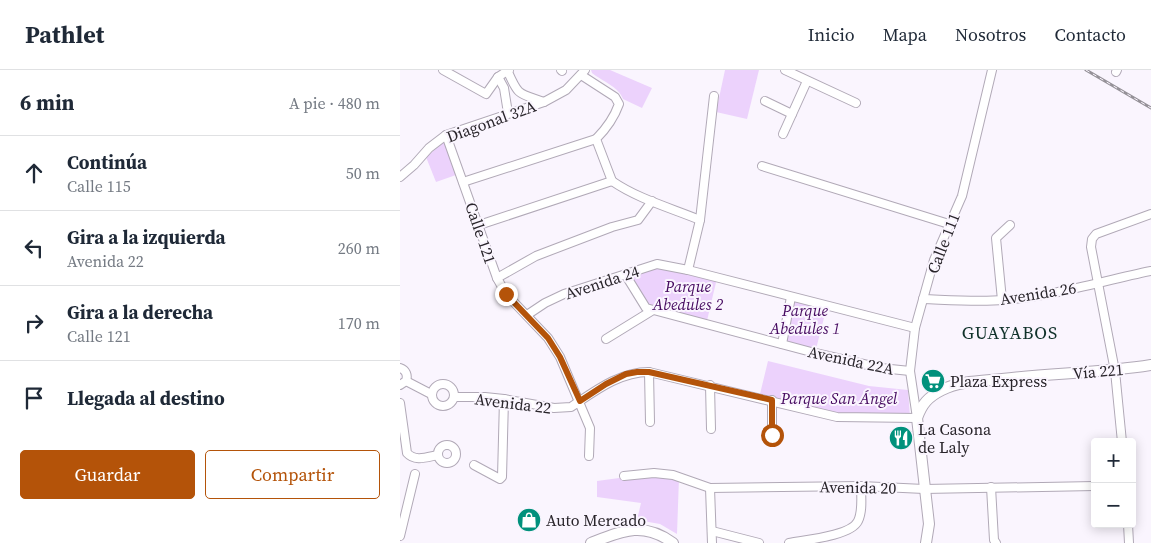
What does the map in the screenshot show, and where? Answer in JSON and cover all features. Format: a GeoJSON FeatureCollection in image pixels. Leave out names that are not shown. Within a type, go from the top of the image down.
{"type":"FeatureCollection","features":[{"type":"Feature","properties":{"kind":"main road","name":"Vía 221"},"geometry":{"type":"LineString","coordinates":[[926,400],[943,390],[974,382],[1040,375],[1115,371],[1151,365]]}},
{"type":"Feature","properties":{"kind":"main road"},"geometry":{"type":"LineString","coordinates":[[926,400],[916,418],[929,524],[926,543]]}},
{"type":"Feature","properties":{"kind":"main road"},"geometry":{"type":"LineString","coordinates":[[591,543],[621,531],[632,529],[653,532],[672,543]]}},
{"type":"Feature","properties":{"kind":"street"},"geometry":{"type":"LineString","coordinates":[[443,70],[486,94],[498,77],[508,71],[520,94],[544,102]]}},
{"type":"Feature","properties":{"kind":"street"},"geometry":{"type":"LineString","coordinates":[[785,70],[856,104]]}},
{"type":"Feature","properties":{"kind":"street","name":"Calle 111"},"geometry":{"type":"LineString","coordinates":[[916,418],[910,371],[915,328],[934,260],[962,196],[992,70]]}},
{"type":"Feature","properties":{"kind":"street"},"geometry":{"type":"LineString","coordinates":[[464,182],[596,138],[606,130],[619,104],[615,97],[583,72]]}},
{"type":"Feature","properties":{"kind":"street","name":"Diagonal 32A"},"geometry":{"type":"LineString","coordinates":[[400,177],[429,148],[446,135],[544,102],[566,90],[583,72]]}},
{"type":"Feature","properties":{"kind":"street"},"geometry":{"type":"LineString","coordinates":[[498,77],[504,88],[508,114]]}},
{"type":"Feature","properties":{"kind":"street"},"geometry":{"type":"LineString","coordinates":[[783,134],[807,81]]}},
{"type":"Feature","properties":{"kind":"street"},"geometry":{"type":"LineString","coordinates":[[688,270],[700,220],[714,96]]}},
{"type":"Feature","properties":{"kind":"street"},"geometry":{"type":"LineString","coordinates":[[492,119],[505,100]]}},
{"type":"Feature","properties":{"kind":"street"},"geometry":{"type":"LineString","coordinates":[[765,101],[792,114]]}},
{"type":"Feature","properties":{"kind":"street","name":"Calle 121"},"geometry":{"type":"LineString","coordinates":[[446,135],[496,278],[506,294],[548,338],[560,357],[580,401],[590,428],[589,456]]}},
{"type":"Feature","properties":{"kind":"street"},"geometry":{"type":"LineString","coordinates":[[596,138],[612,181],[620,187],[652,202],[700,220]]}},
{"type":"Feature","properties":{"kind":"street"},"geometry":{"type":"LineString","coordinates":[[762,166],[949,224]]}},
{"type":"Feature","properties":{"kind":"street"},"geometry":{"type":"LineString","coordinates":[[479,225],[612,181]]}},
{"type":"Feature","properties":{"kind":"street"},"geometry":{"type":"LineString","coordinates":[[496,278],[536,256],[612,227],[638,220],[652,202]]}},
{"type":"Feature","properties":{"kind":"street"},"geometry":{"type":"LineString","coordinates":[[1122,438],[1115,371],[1091,247],[1092,239],[1096,234],[1151,214]]}},
{"type":"Feature","properties":{"kind":"street"},"geometry":{"type":"LineString","coordinates":[[1002,300],[996,238],[1010,226]]}},
{"type":"Feature","properties":{"kind":"street","name":"Avenida 24"},"geometry":{"type":"LineString","coordinates":[[527,315],[545,303],[564,294],[657,264],[688,270],[915,328]]}},
{"type":"Feature","properties":{"kind":"street","name":"Avenida 26"},"geometry":{"type":"LineString","coordinates":[[923,299],[1002,300],[1052,293],[1151,270]]}},
{"type":"Feature","properties":{"kind":"street"},"geometry":{"type":"LineString","coordinates":[[606,339],[650,309],[626,274]]}},
{"type":"Feature","properties":{"kind":"street"},"geometry":{"type":"LineString","coordinates":[[782,344],[791,297]]}},
{"type":"Feature","properties":{"kind":"street","name":"Avenida 22A"},"geometry":{"type":"LineString","coordinates":[[650,309],[881,368],[910,371]]}},
{"type":"Feature","properties":{"kind":"street"},"geometry":{"type":"LineString","coordinates":[[400,368],[406,373],[403,383],[431,394],[434,402],[441,407],[450,404],[454,397],[452,388],[444,384],[436,386],[431,394]]}},
{"type":"Feature","properties":{"kind":"street"},"geometry":{"type":"LineString","coordinates":[[649,372],[650,422]]}},
{"type":"Feature","properties":{"kind":"street","name":"Avenida 22"},"geometry":{"type":"LineString","coordinates":[[454,397],[504,399],[560,409],[571,407],[606,384],[626,374],[649,372],[837,416],[916,418]]}},
{"type":"Feature","properties":{"kind":"street"},"geometry":{"type":"LineString","coordinates":[[710,385],[711,429]]}},
{"type":"Feature","properties":{"kind":"street"},"geometry":{"type":"LineString","coordinates":[[913,389],[926,400]]}},
{"type":"Feature","properties":{"kind":"street"},"geometry":{"type":"LineString","coordinates":[[474,466],[500,480],[502,477],[504,399]]}},
{"type":"Feature","properties":{"kind":"street"},"geometry":{"type":"LineString","coordinates":[[772,400],[772,435]]}},
{"type":"Feature","properties":{"kind":"street"},"geometry":{"type":"LineString","coordinates":[[400,403],[409,456],[419,458],[438,455]]}},
{"type":"Feature","properties":{"kind":"street","name":"Avenida 20"},"geometry":{"type":"LineString","coordinates":[[624,476],[654,473],[673,475],[710,488],[861,486],[924,489],[1091,486]]}},
{"type":"Feature","properties":{"kind":"street"},"geometry":{"type":"LineString","coordinates":[[400,536],[415,474]]}},
{"type":"Feature","properties":{"kind":"street"},"geometry":{"type":"LineString","coordinates":[[789,543],[842,533],[851,528],[858,521],[861,486]]}},
{"type":"Feature","properties":{"kind":"street"},"geometry":{"type":"LineString","coordinates":[[991,487],[995,541]]}},
{"type":"Feature","properties":{"kind":"street"},"geometry":{"type":"LineString","coordinates":[[710,488],[712,543]]}},
{"type":"Feature","properties":{"kind":"street"},"geometry":{"type":"LineString","coordinates":[[1128,528],[1129,543]]}},
{"type":"Feature","properties":{"kind":"street"},"geometry":{"type":"LineString","coordinates":[[712,531],[759,543]]}},
{"type":"Feature","properties":{"kind":"green space"},"geometry":{"type":"Polygon","coordinates":[[[591,70],[610,70],[652,88],[642,108],[623,99],[618,91],[592,73],[591,70]]]}},
{"type":"Feature","properties":{"kind":"green space"},"geometry":{"type":"Polygon","coordinates":[[[725,70],[759,70],[747,119],[716,112],[725,70]]]}},
{"type":"Feature","properties":{"kind":"green space"},"geometry":{"type":"Polygon","coordinates":[[[444,142],[456,175],[436,182],[426,157],[444,142]]]}},
{"type":"Feature","properties":{"kind":"green space","name":"Parque Abedules 2"},"geometry":{"type":"Polygon","coordinates":[[[657,264],[717,278],[706,325],[646,308],[625,274],[657,264]]]}},
{"type":"Feature","properties":{"kind":"green space","name":"Parque Abedules 1"},"geometry":{"type":"Polygon","coordinates":[[[791,297],[827,306],[815,353],[782,344],[791,297]]]}},
{"type":"Feature","properties":{"kind":"green space","name":"Parque San Ángel"},"geometry":{"type":"Polygon","coordinates":[[[768,361],[869,386],[908,390],[910,417],[837,417],[760,394],[768,361]]]}},
{"type":"Feature","properties":{"kind":"green space"},"geometry":{"type":"Polygon","coordinates":[[[656,473],[679,478],[677,534],[660,524],[637,520],[641,503],[597,497],[597,481],[656,473]]]}},
{"type":"Feature","properties":{"kind":"railway"},"geometry":{"type":"LineString","coordinates":[[1086,70],[1151,108]]}},
{"type":"Feature","properties":{"kind":"place","name":"Plaza Express"},"geometry":{"type":"Point","coordinates":[933,381]}},
{"type":"Feature","properties":{"kind":"place","name":"La Casona de Laly"},"geometry":{"type":"Point","coordinates":[901,438]}},
{"type":"Feature","properties":{"kind":"place","name":"Auto Mercado"},"geometry":{"type":"Point","coordinates":[529,520]}},
{"type":"Feature","properties":{"kind":"district","name":"GUAYABOS"},"geometry":{"type":"Point","coordinates":[1010,333]}},
{"type":"Feature","properties":{"kind":"route"},"geometry":{"type":"LineString","coordinates":[[506,294],[548,338],[560,357],[580,401],[626,374],[649,372],[772,400],[772,435]]}}]}
